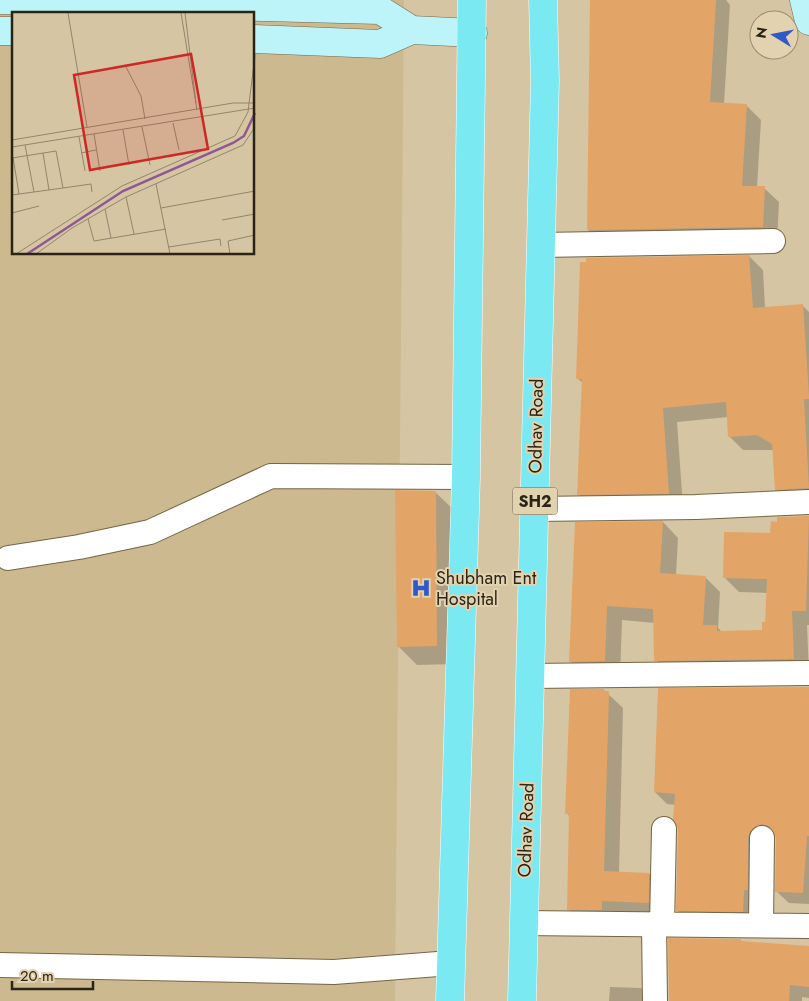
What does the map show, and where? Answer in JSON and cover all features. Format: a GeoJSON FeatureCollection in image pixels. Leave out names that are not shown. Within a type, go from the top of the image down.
{"type":"FeatureCollection","features":[{"type":"Feature","properties":{"kind":"main road"},"geometry":{"type":"LineString","coordinates":[[450,1001],[466,477],[472,0]]}},
{"type":"Feature","properties":{"kind":"main road","name":"Odhav Road"},"geometry":{"type":"LineString","coordinates":[[522,1001],[545,81],[543,0]]}},
{"type":"Feature","properties":{"kind":"street"},"geometry":{"type":"LineString","coordinates":[[0,0],[380,10],[412,30]]}},
{"type":"Feature","properties":{"kind":"street"},"geometry":{"type":"LineString","coordinates":[[804,0],[809,21]]}},
{"type":"Feature","properties":{"kind":"street"},"geometry":{"type":"LineString","coordinates":[[255,39],[380,44],[412,30],[472,33]]}},
{"type":"Feature","properties":{"kind":"street"},"geometry":{"type":"LineString","coordinates":[[541,245],[773,241]]}},
{"type":"Feature","properties":{"kind":"street"},"geometry":{"type":"LineString","coordinates":[[8,558],[79,547],[150,532],[271,476],[466,477]]}},
{"type":"Feature","properties":{"kind":"street"},"geometry":{"type":"LineString","coordinates":[[534,509],[696,507],[809,502]]}},
{"type":"Feature","properties":{"kind":"street"},"geometry":{"type":"LineString","coordinates":[[530,676],[809,673]]}},
{"type":"Feature","properties":{"kind":"street"},"geometry":{"type":"LineString","coordinates":[[654,1001],[664,829]]}},
{"type":"Feature","properties":{"kind":"street"},"geometry":{"type":"LineString","coordinates":[[761,925],[762,838]]}},
{"type":"Feature","properties":{"kind":"street"},"geometry":{"type":"LineString","coordinates":[[523,923],[809,926]]}},
{"type":"Feature","properties":{"kind":"street"},"geometry":{"type":"LineString","coordinates":[[0,965],[334,972],[451,963]]}},
{"type":"Feature","properties":{"kind":"shaded area"},"geometry":{"type":"Polygon","coordinates":[[[0,0],[404,0],[395,1001],[0,1001],[0,0]]]}},
{"type":"Feature","properties":{"kind":"building"},"geometry":{"type":"Polygon","coordinates":[[[590,0],[716,0],[710,102],[747,104],[742,186],[765,186],[763,227],[587,230],[590,0]]]}},
{"type":"Feature","properties":{"kind":"building"},"geometry":{"type":"Polygon","coordinates":[[[749,255],[753,308],[803,304],[809,396],[809,399],[804,399],[809,488],[775,490],[772,444],[757,435],[728,437],[726,402],[663,408],[669,494],[577,495],[582,379],[576,379],[580,262],[586,262],[586,258],[749,255]]]}},
{"type":"Feature","properties":{"kind":"building"},"geometry":{"type":"Polygon","coordinates":[[[395,490],[436,491],[437,646],[397,647],[395,490]]]}},
{"type":"Feature","properties":{"kind":"building"},"geometry":{"type":"Polygon","coordinates":[[[809,516],[806,611],[792,611],[794,659],[654,661],[653,609],[607,606],[605,661],[569,662],[575,522],[663,521],[660,573],[706,576],[703,625],[717,625],[717,631],[762,630],[762,622],[765,622],[767,579],[723,578],[724,532],[770,533],[771,521],[777,522],[777,517],[809,516]]]}},
{"type":"Feature","properties":{"kind":"building"},"geometry":{"type":"Polygon","coordinates":[[[809,687],[809,836],[807,836],[803,893],[775,892],[776,838],[769,826],[762,824],[750,831],[748,837],[748,890],[744,890],[743,912],[676,911],[678,829],[673,819],[675,794],[654,792],[658,688],[809,687]]]}},
{"type":"Feature","properties":{"kind":"building"},"geometry":{"type":"Polygon","coordinates":[[[570,689],[604,689],[604,691],[609,691],[604,871],[649,873],[649,903],[602,901],[602,910],[567,910],[569,814],[565,814],[570,689]]]}},
{"type":"Feature","properties":{"kind":"building"},"geometry":{"type":"Polygon","coordinates":[[[668,938],[741,939],[741,941],[809,946],[809,987],[790,985],[789,1001],[669,1001],[668,938]]]}},
{"type":"Feature","properties":{"kind":"place","name":"Shubham Ent Hospital"},"geometry":{"type":"Point","coordinates":[421,588]}}]}
